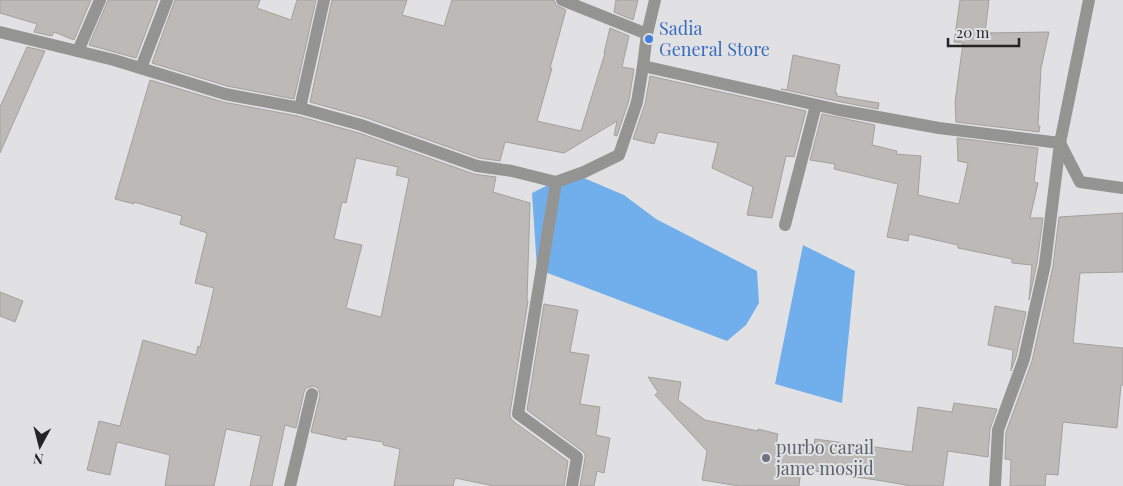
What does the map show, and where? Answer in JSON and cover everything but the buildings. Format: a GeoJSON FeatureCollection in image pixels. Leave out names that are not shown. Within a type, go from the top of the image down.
{"type":"FeatureCollection","features":[{"type":"Feature","properties":{"kind":"street"},"geometry":{"type":"LineString","coordinates":[[78,51],[100,0]]}},
{"type":"Feature","properties":{"kind":"street"},"geometry":{"type":"LineString","coordinates":[[141,68],[167,0]]}},
{"type":"Feature","properties":{"kind":"street"},"geometry":{"type":"LineString","coordinates":[[300,108],[324,0]]}},
{"type":"Feature","properties":{"kind":"street"},"geometry":{"type":"LineString","coordinates":[[562,0],[647,34]]}},
{"type":"Feature","properties":{"kind":"street"},"geometry":{"type":"LineString","coordinates":[[0,32],[141,68],[224,94],[300,108],[361,125],[476,166],[512,171],[556,182],[584,172],[620,155],[637,102],[644,66],[647,34],[655,0]]}},
{"type":"Feature","properties":{"kind":"street"},"geometry":{"type":"LineString","coordinates":[[995,486],[998,430],[1024,359],[1043,274],[1060,143],[1089,0]]}},
{"type":"Feature","properties":{"kind":"street"},"geometry":{"type":"LineString","coordinates":[[644,66],[839,110],[939,128],[1060,143]]}},
{"type":"Feature","properties":{"kind":"street"},"geometry":{"type":"LineString","coordinates":[[785,225],[816,105]]}},
{"type":"Feature","properties":{"kind":"street"},"geometry":{"type":"LineString","coordinates":[[1060,143],[1080,182],[1123,188]]}},
{"type":"Feature","properties":{"kind":"street"},"geometry":{"type":"LineString","coordinates":[[556,182],[518,414],[577,457],[572,486]]}},
{"type":"Feature","properties":{"kind":"street"},"geometry":{"type":"LineString","coordinates":[[290,486],[312,394]]}},
{"type":"Feature","properties":{"kind":"water"},"geometry":{"type":"Polygon","coordinates":[[[572,173],[624,195],[656,219],[757,271],[759,303],[746,325],[727,341],[537,269],[532,193],[572,173]]]}},
{"type":"Feature","properties":{"kind":"water"},"geometry":{"type":"Polygon","coordinates":[[[803,245],[855,271],[842,403],[775,384],[803,245]]]}},
{"type":"Feature","properties":{"kind":"place","name":"Sadia General Store"},"geometry":{"type":"Point","coordinates":[649,39]}},
{"type":"Feature","properties":{"kind":"place","name":"purbo carail jame mosjid"},"geometry":{"type":"Point","coordinates":[766,458]}}]}
